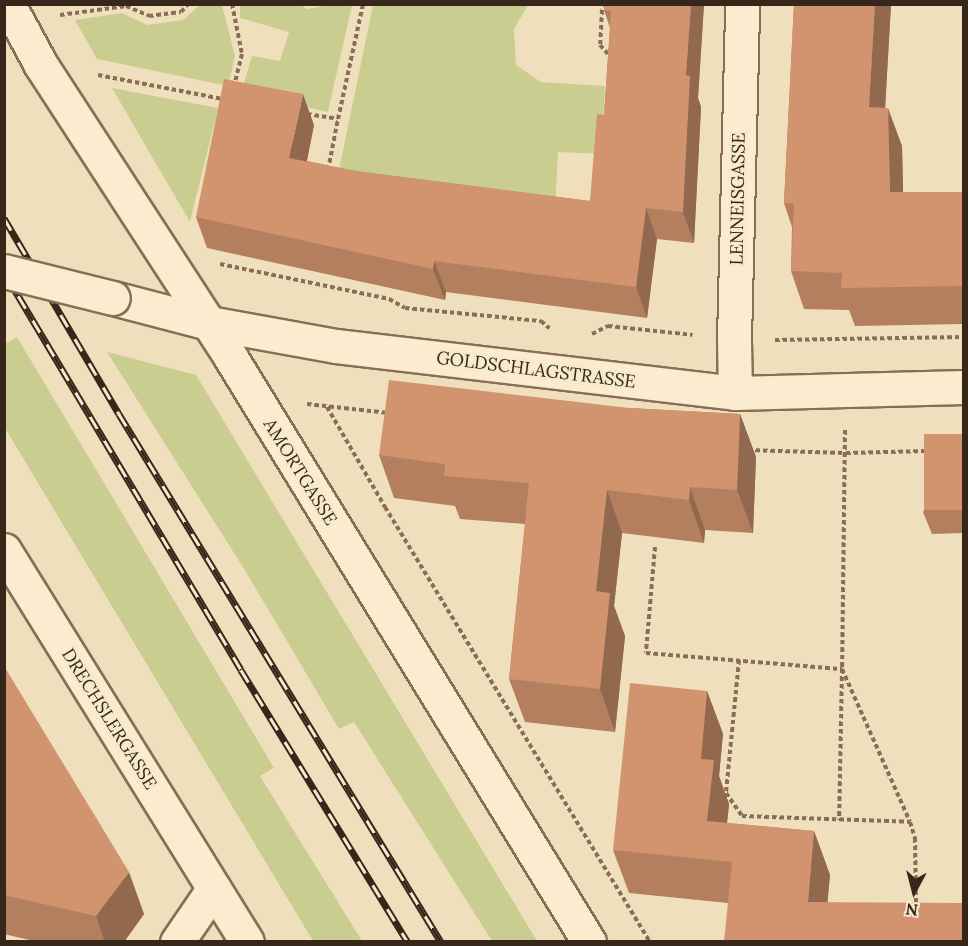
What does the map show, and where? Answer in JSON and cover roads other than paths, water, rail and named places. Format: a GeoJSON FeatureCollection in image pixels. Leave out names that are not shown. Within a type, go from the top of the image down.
{"type":"FeatureCollection","features":[{"type":"Feature","properties":{"kind":"street","name":"LENNEISGASSE"},"geometry":{"type":"LineString","coordinates":[[735,393],[734,339],[742,4]]}},
{"type":"Feature","properties":{"kind":"street","name":"AMORTGASSE"},"geometry":{"type":"LineString","coordinates":[[13,13],[41,65],[186,287],[589,942]]}},
{"type":"Feature","properties":{"kind":"street","name":"GOLDSCHLAGSTRASSE"},"geometry":{"type":"LineString","coordinates":[[4,271],[208,323],[336,346],[735,393],[963,387]]}},
{"type":"Feature","properties":{"kind":"street","name":"DRECHSLERGASSE"},"geometry":{"type":"LineString","coordinates":[[4,550],[247,942]]}},
{"type":"Feature","properties":{"kind":"street"},"geometry":{"type":"LineString","coordinates":[[177,942],[214,888]]}},
{"type":"Feature","properties":{"kind":"railway"},"geometry":{"type":"LineString","coordinates":[[4,218],[119,414],[441,942]]}},
{"type":"Feature","properties":{"kind":"railway"},"geometry":{"type":"LineString","coordinates":[[4,272],[241,670],[408,942]]}}]}
